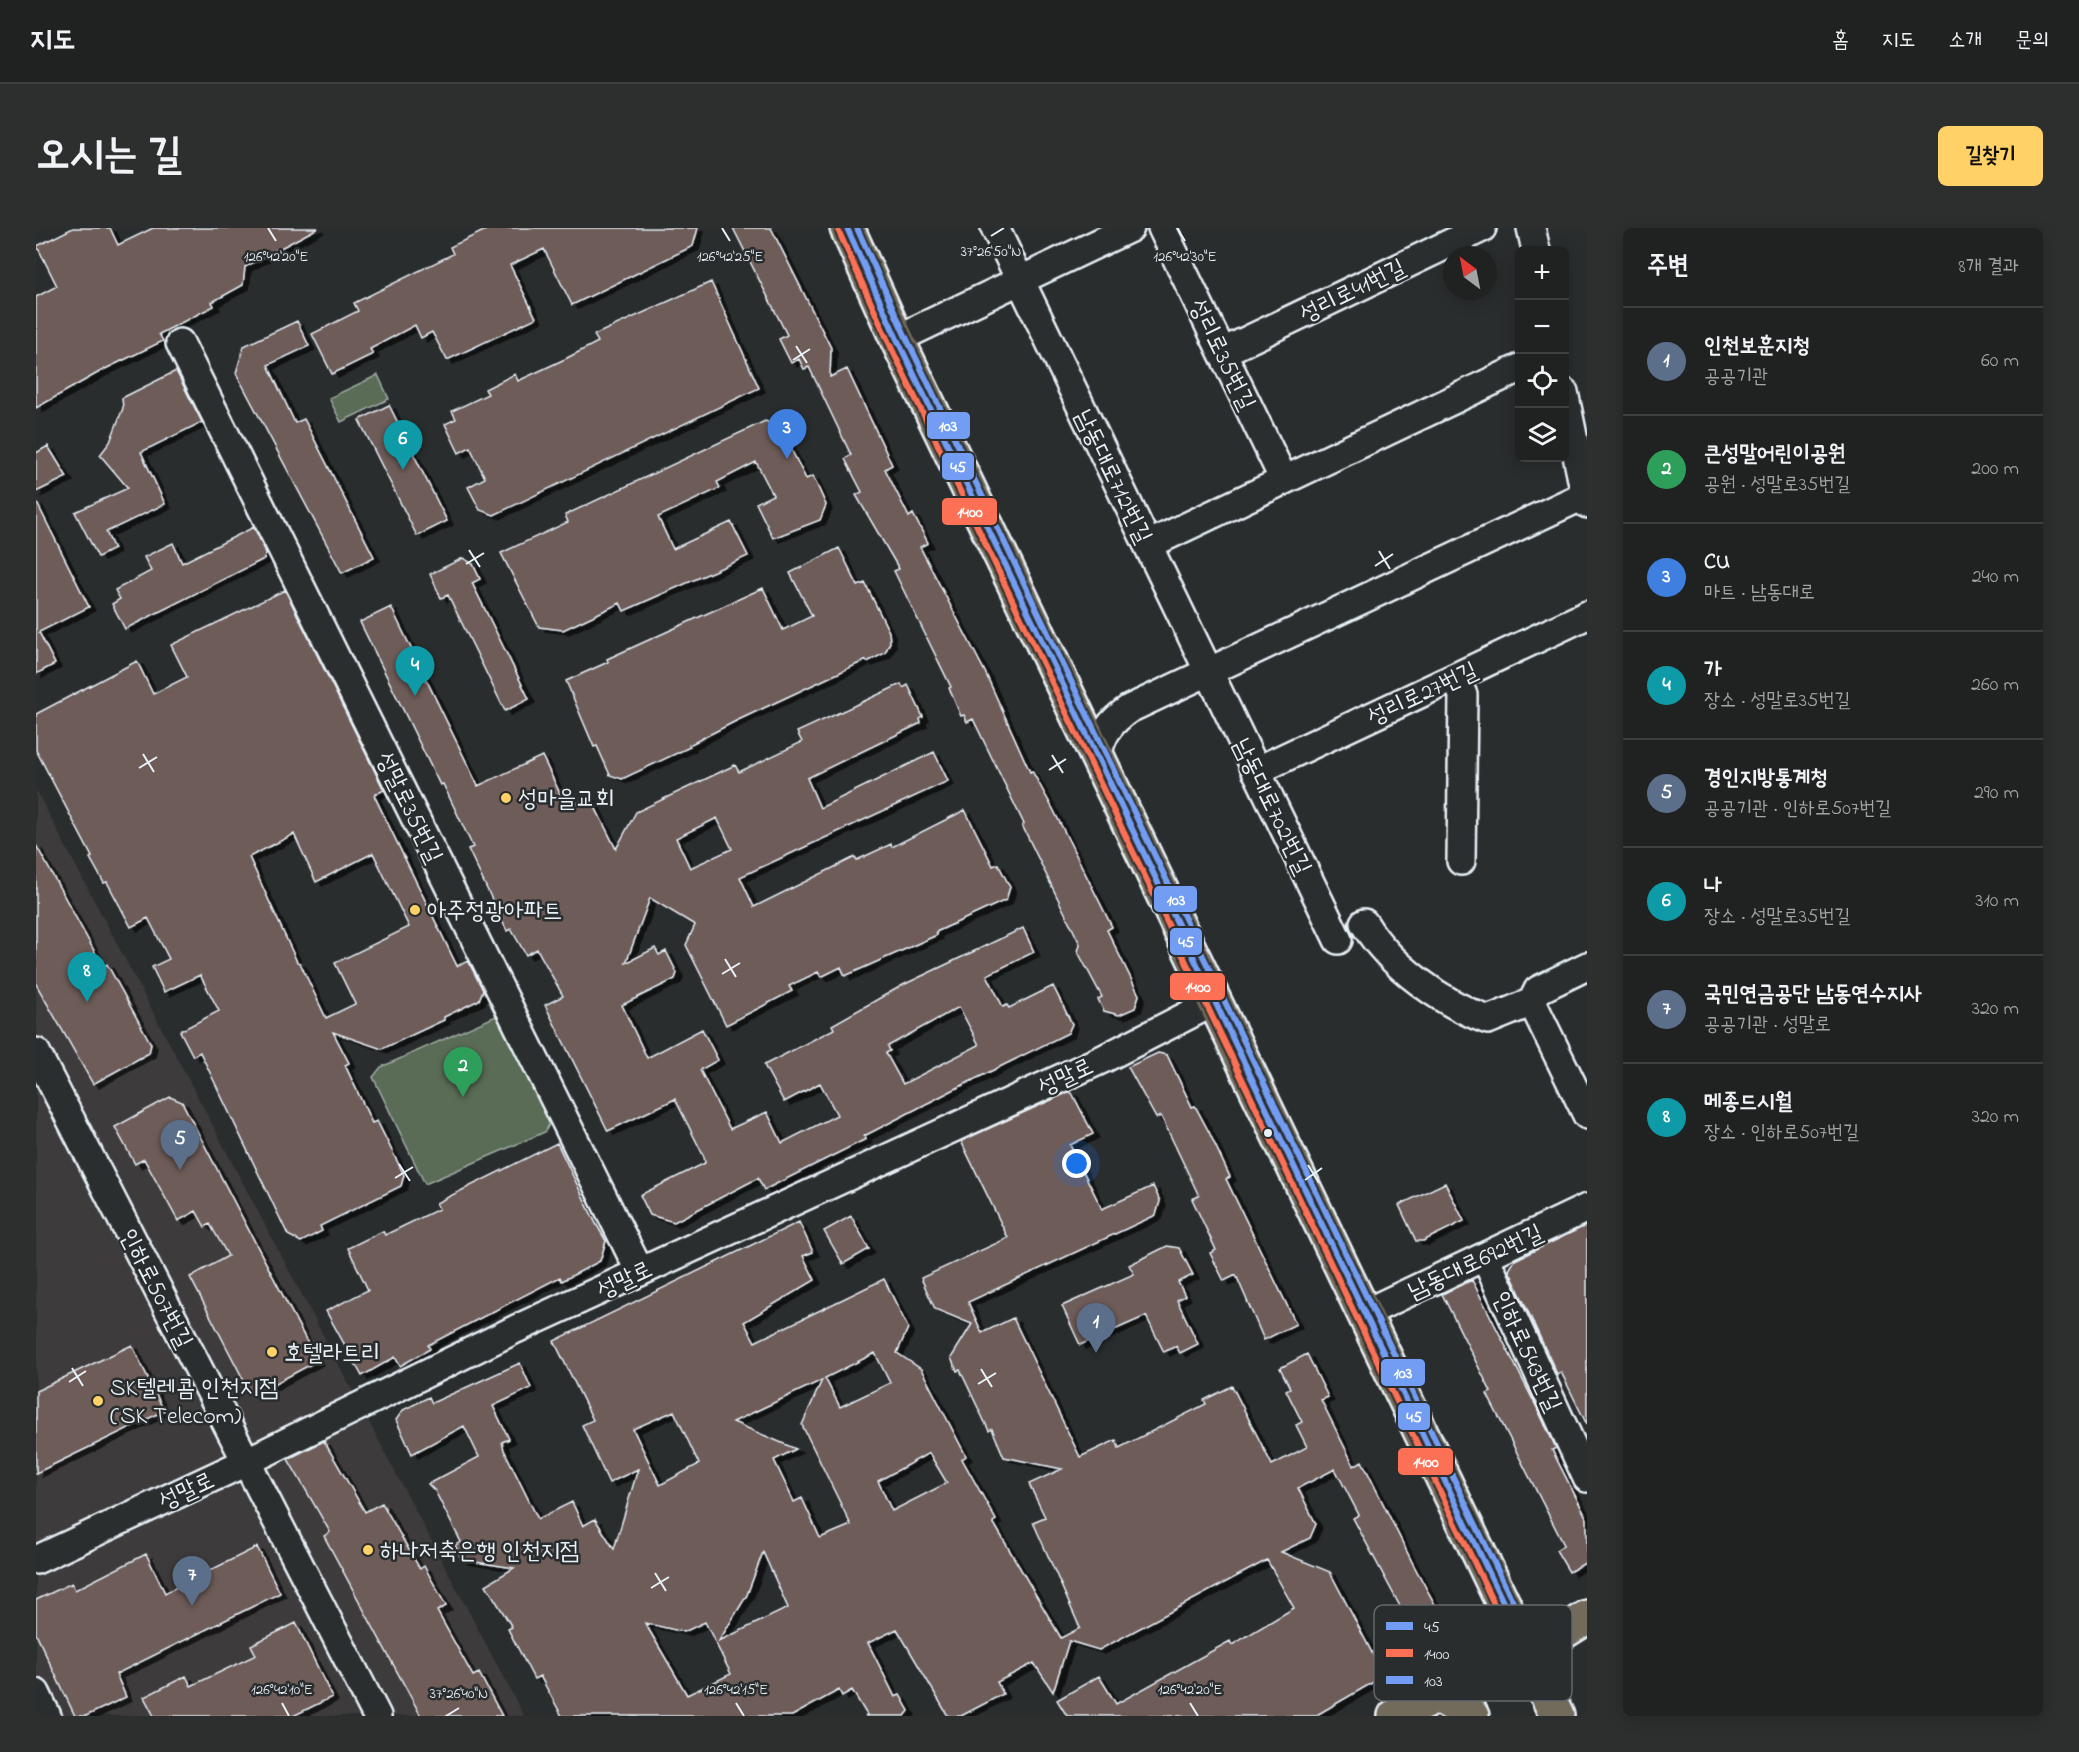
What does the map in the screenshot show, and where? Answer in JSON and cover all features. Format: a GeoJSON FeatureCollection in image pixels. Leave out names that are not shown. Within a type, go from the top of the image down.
{"type":"FeatureCollection","features":[{"type":"Feature","properties":{"kind":"main road"},"geometry":{"type":"LineString","coordinates":[[847,228],[897,339],[1072,706],[1504,1605]]}},
{"type":"Feature","properties":{"kind":"main road"},"geometry":{"type":"LineString","coordinates":[[1572,1626],[1587,1617]]}},
{"type":"Feature","properties":{"kind":"main road"},"geometry":{"type":"LineString","coordinates":[[1395,1716],[1425,1701]]}},
{"type":"Feature","properties":{"kind":"main road"},"geometry":{"type":"LineString","coordinates":[[1447,1701],[1472,1716]]}},
{"type":"Feature","properties":{"kind":"main road"},"geometry":{"type":"LineString","coordinates":[[1550,1701],[1557,1716]]}},
{"type":"Feature","properties":{"kind":"street","name":"남동대로712번길"},"geometry":{"type":"LineString","coordinates":[[995,228],[1208,671]]}},
{"type":"Feature","properties":{"kind":"street"},"geometry":{"type":"LineString","coordinates":[[897,339],[1130,228]]}},
{"type":"Feature","properties":{"kind":"street","name":"성리로35번길"},"geometry":{"type":"LineString","coordinates":[[1162,228],[1284,480]]}},
{"type":"Feature","properties":{"kind":"street","name":"성리로41번길"},"geometry":{"type":"LineString","coordinates":[[1222,352],[1482,228]]}},
{"type":"Feature","properties":{"kind":"street"},"geometry":{"type":"LineString","coordinates":[[1531,228],[1535,246]]}},
{"type":"Feature","properties":{"kind":"street","name":"성말로35번길"},"geometry":{"type":"LineString","coordinates":[[180,343],[640,1272]]}},
{"type":"Feature","properties":{"kind":"street"},"geometry":{"type":"LineString","coordinates":[[1148,545],[1515,370]]}},
{"type":"Feature","properties":{"kind":"street"},"geometry":{"type":"LineString","coordinates":[[1097,756],[1101,738],[1112,721],[1129,709],[1586,500],[1567,408]]}},
{"type":"Feature","properties":{"kind":"street","name":"성리로27번길"},"geometry":{"type":"LineString","coordinates":[[1256,771],[1587,615]]}},
{"type":"Feature","properties":{"kind":"street","name":"남동대로702번길"},"geometry":{"type":"LineString","coordinates":[[1208,671],[1338,940]]}},
{"type":"Feature","properties":{"kind":"street"},"geometry":{"type":"LineString","coordinates":[[1455,677],[1463,695],[1461,861]]}},
{"type":"Feature","properties":{"kind":"street"},"geometry":{"type":"LineString","coordinates":[[1072,706],[1090,713],[1109,713],[1129,709]]}},
{"type":"Feature","properties":{"kind":"street"},"geometry":{"type":"LineString","coordinates":[[1364,923],[1407,974],[1471,1014],[1488,1020],[1532,1002],[1538,990],[1587,966]]}},
{"type":"Feature","properties":{"kind":"street","name":"성말로"},"geometry":{"type":"LineString","coordinates":[[36,1560],[246,1462],[516,1329],[1094,1062],[1214,1002]]}},
{"type":"Feature","properties":{"kind":"street"},"geometry":{"type":"LineString","coordinates":[[1532,1002],[1587,1115]]}},
{"type":"Feature","properties":{"kind":"street","name":"인하로507번길"},"geometry":{"type":"LineString","coordinates":[[36,1052],[377,1716]]}},
{"type":"Feature","properties":{"kind":"street","name":"남동대로692번길"},"geometry":{"type":"LineString","coordinates":[[1363,1314],[1587,1208]]}},
{"type":"Feature","properties":{"kind":"street","name":"인하로543번길"},"geometry":{"type":"LineString","coordinates":[[1485,1257],[1587,1478]]}},
{"type":"Feature","properties":{"kind":"street"},"geometry":{"type":"LineString","coordinates":[[36,1693],[47,1716]]}},
{"type":"Feature","properties":{"kind":"shaded area"},"geometry":{"type":"Polygon","coordinates":[[[36,790],[451,1578],[524,1716],[36,1716],[36,790]]]}},
{"type":"Feature","properties":{"kind":"green space"},"geometry":{"type":"Polygon","coordinates":[[[378,375],[389,399],[341,422],[329,398],[378,375]]]}},
{"type":"Feature","properties":{"kind":"green space"},"geometry":{"type":"Polygon","coordinates":[[[496,1016],[508,1022],[553,1117],[545,1132],[425,1184],[373,1077],[381,1067],[496,1016]]]}},
{"type":"Feature","properties":{"kind":"building"},"geometry":{"type":"Polygon","coordinates":[[[73,228],[110,228],[118,245],[153,228],[318,228],[245,267],[243,285],[212,302],[214,306],[159,334],[163,341],[103,370],[36,408],[36,297],[57,286],[37,246],[73,228]]]}},
{"type":"Feature","properties":{"kind":"building"},"geometry":{"type":"Polygon","coordinates":[[[490,228],[698,228],[693,246],[572,305],[544,249],[510,265],[536,318],[447,360],[432,332],[421,338],[415,325],[370,349],[373,354],[332,374],[312,334],[358,311],[354,303],[453,254],[450,247],[490,228]]]}},
{"type":"Feature","properties":{"kind":"building"},"geometry":{"type":"Polygon","coordinates":[[[733,228],[771,228],[831,348],[830,377],[847,369],[892,465],[885,469],[909,517],[913,514],[928,543],[920,547],[985,672],[1030,772],[1032,771],[1053,809],[1112,927],[1107,930],[1139,995],[1135,1008],[1119,1015],[1104,1011],[1098,999],[1102,997],[1078,952],[1080,944],[1022,825],[1024,824],[973,719],[967,722],[964,715],[961,716],[949,688],[951,687],[894,571],[899,569],[856,495],[862,492],[845,459],[851,455],[809,367],[804,369],[799,359],[791,363],[779,339],[787,335],[733,228]]]}},
{"type":"Feature","properties":{"kind":"building"},"geometry":{"type":"Polygon","coordinates":[[[711,282],[759,388],[494,515],[480,510],[468,487],[485,478],[470,447],[459,453],[445,424],[456,419],[452,411],[488,394],[485,389],[515,374],[518,381],[565,359],[598,342],[594,335],[711,282]]]}},
{"type":"Feature","properties":{"kind":"building"},"geometry":{"type":"Polygon","coordinates":[[[297,321],[309,346],[268,365],[295,423],[304,419],[374,557],[342,573],[236,373],[244,346],[297,321]]]}},
{"type":"Feature","properties":{"kind":"building"},"geometry":{"type":"Polygon","coordinates":[[[176,371],[202,422],[141,452],[165,504],[106,532],[114,549],[98,557],[75,512],[128,488],[100,455],[110,442],[123,408],[122,398],[176,371]]]}},
{"type":"Feature","properties":{"kind":"building"},"geometry":{"type":"Polygon","coordinates":[[[389,405],[447,521],[417,536],[359,420],[389,405]]]}},
{"type":"Feature","properties":{"kind":"building"},"geometry":{"type":"Polygon","coordinates":[[[765,421],[780,427],[806,479],[813,476],[826,505],[820,520],[773,538],[756,503],[773,495],[756,462],[717,482],[720,488],[658,517],[673,549],[731,522],[748,556],[624,611],[620,603],[563,630],[539,627],[501,553],[568,522],[565,515],[765,421]]]}},
{"type":"Feature","properties":{"kind":"building"},"geometry":{"type":"Polygon","coordinates":[[[48,446],[67,477],[36,492],[36,453],[48,446]]]}},
{"type":"Feature","properties":{"kind":"building"},"geometry":{"type":"Polygon","coordinates":[[[36,501],[89,607],[39,632],[55,664],[36,674],[36,501]]]}},
{"type":"Feature","properties":{"kind":"building"},"geometry":{"type":"Polygon","coordinates":[[[254,527],[266,553],[264,559],[125,629],[112,604],[120,599],[115,590],[151,571],[144,557],[173,543],[182,563],[254,527]]]}},
{"type":"Feature","properties":{"kind":"building"},"geometry":{"type":"Polygon","coordinates":[[[839,548],[858,586],[865,583],[889,632],[890,642],[885,653],[736,721],[689,745],[690,747],[622,779],[610,775],[597,746],[594,747],[566,681],[608,662],[607,659],[763,588],[783,630],[812,616],[790,573],[839,548]]]}},
{"type":"Feature","properties":{"kind":"building"},"geometry":{"type":"Polygon","coordinates":[[[463,558],[473,564],[480,579],[472,583],[529,699],[505,711],[448,595],[441,598],[430,574],[463,558]]]}},
{"type":"Feature","properties":{"kind":"building"},"geometry":{"type":"Polygon","coordinates":[[[285,590],[384,790],[374,795],[457,966],[468,961],[483,990],[479,1000],[444,1017],[444,1020],[382,1049],[333,1032],[349,1063],[345,1065],[372,1123],[377,1121],[404,1175],[401,1186],[320,1226],[322,1231],[301,1242],[288,1235],[200,1052],[193,1056],[180,1031],[219,1011],[200,975],[164,992],[152,967],[169,959],[148,918],[131,927],[107,882],[104,883],[90,858],[92,857],[36,750],[36,714],[137,661],[153,694],[187,677],[171,645],[285,590]],[[294,834],[249,857],[297,962],[300,963],[326,1018],[355,1004],[335,963],[409,927],[373,853],[316,882],[294,834]]]}},
{"type":"Feature","properties":{"kind":"building"},"geometry":{"type":"Polygon","coordinates":[[[391,607],[478,786],[542,756],[567,808],[590,797],[616,849],[636,812],[735,765],[739,772],[802,742],[797,732],[901,684],[903,688],[908,685],[923,717],[920,719],[921,723],[807,778],[820,808],[934,752],[948,781],[740,877],[754,907],[855,857],[857,860],[891,844],[892,847],[965,810],[993,866],[998,864],[1010,887],[1006,900],[936,932],[937,935],[845,976],[841,967],[821,977],[818,972],[789,986],[792,991],[726,1025],[686,945],[695,925],[650,898],[626,963],[655,948],[659,955],[666,951],[677,973],[675,979],[622,1005],[647,1058],[702,1029],[718,1060],[700,1070],[730,1129],[767,1112],[782,1143],[837,1115],[820,1083],[784,1102],[764,1065],[834,1029],[832,1025],[903,985],[1023,928],[1034,952],[987,975],[1003,1007],[1007,1005],[1009,1008],[1053,986],[1072,1024],[1068,1033],[953,1090],[864,1136],[866,1139],[764,1190],[758,1178],[674,1222],[650,1215],[640,1195],[705,1163],[704,1157],[675,1099],[608,1131],[545,1005],[563,996],[537,949],[526,955],[511,929],[507,931],[468,849],[473,847],[360,622],[391,607]],[[717,818],[676,838],[690,868],[732,849],[717,818]],[[959,1007],[888,1046],[890,1051],[886,1053],[903,1084],[979,1045],[959,1007]]]}},
{"type":"Feature","properties":{"kind":"building"},"geometry":{"type":"Polygon","coordinates":[[[36,845],[103,967],[107,964],[151,1044],[149,1053],[93,1084],[36,984],[36,845]]]}},
{"type":"Feature","properties":{"kind":"building"},"geometry":{"type":"Polygon","coordinates":[[[1158,1053],[1167,1055],[1192,1107],[1195,1106],[1209,1132],[1230,1177],[1226,1179],[1296,1324],[1264,1340],[1236,1275],[1224,1281],[1210,1253],[1216,1250],[1192,1199],[1199,1196],[1161,1116],[1156,1118],[1128,1067],[1158,1053]]]}},
{"type":"Feature","properties":{"kind":"building"},"geometry":{"type":"Polygon","coordinates":[[[1069,1092],[1072,1093],[1093,1134],[1070,1145],[1102,1209],[1153,1186],[1160,1201],[1156,1215],[968,1302],[982,1333],[1013,1318],[1080,1457],[1116,1440],[1119,1448],[1206,1404],[1204,1400],[1232,1386],[1272,1465],[1307,1447],[1296,1425],[1302,1422],[1286,1390],[1290,1388],[1280,1368],[1307,1354],[1328,1397],[1321,1400],[1354,1466],[1362,1461],[1435,1605],[1399,1605],[1353,1518],[1359,1515],[1335,1469],[1298,1488],[1316,1524],[1310,1538],[1281,1552],[1330,1572],[1374,1657],[1374,1682],[1315,1716],[1067,1716],[1057,1700],[1099,1676],[1116,1704],[1230,1641],[1232,1645],[1294,1608],[1267,1560],[1099,1650],[1069,1641],[1053,1692],[1034,1663],[997,1682],[1003,1694],[961,1716],[948,1716],[897,1629],[868,1643],[895,1697],[900,1695],[909,1711],[905,1716],[865,1716],[867,1715],[852,1690],[842,1696],[839,1690],[792,1716],[562,1716],[540,1676],[534,1679],[508,1629],[512,1627],[486,1585],[514,1568],[462,1560],[455,1545],[461,1542],[435,1491],[428,1484],[479,1457],[464,1426],[412,1454],[396,1420],[403,1410],[429,1397],[432,1403],[520,1363],[531,1388],[493,1406],[509,1439],[502,1442],[504,1450],[538,1519],[572,1502],[583,1526],[595,1519],[614,1549],[638,1469],[609,1483],[582,1425],[593,1420],[554,1341],[799,1222],[813,1252],[803,1256],[815,1280],[744,1322],[755,1342],[884,1279],[908,1328],[897,1353],[921,1369],[966,1456],[962,1459],[996,1520],[993,1522],[1061,1638],[1080,1628],[1033,1522],[1045,1517],[1029,1484],[1062,1469],[1004,1457],[992,1429],[989,1431],[960,1370],[957,1371],[951,1358],[972,1324],[935,1309],[921,1278],[1008,1238],[961,1141],[1069,1092]],[[875,1353],[825,1378],[840,1407],[890,1383],[875,1353]],[[822,1380],[733,1422],[796,1449],[774,1460],[794,1502],[802,1498],[820,1538],[851,1525],[802,1425],[822,1380]],[[674,1411],[633,1429],[660,1485],[699,1464],[674,1411]],[[929,1453],[878,1481],[892,1511],[947,1483],[929,1453]],[[763,1552],[747,1595],[719,1641],[788,1608],[763,1552]],[[705,1622],[684,1632],[645,1623],[687,1695],[731,1674],[705,1622]]]}},
{"type":"Feature","properties":{"kind":"building"},"geometry":{"type":"Polygon","coordinates":[[[170,1097],[182,1102],[317,1361],[252,1396],[190,1277],[228,1256],[210,1224],[205,1227],[196,1211],[178,1221],[144,1159],[135,1164],[115,1127],[170,1097]]]}},
{"type":"Feature","properties":{"kind":"building"},"geometry":{"type":"Polygon","coordinates":[[[557,1143],[606,1241],[600,1261],[562,1281],[560,1277],[428,1345],[430,1349],[400,1366],[395,1357],[362,1376],[326,1311],[368,1290],[348,1248],[383,1231],[385,1235],[439,1209],[436,1203],[557,1143]]]}},
{"type":"Feature","properties":{"kind":"building"},"geometry":{"type":"Polygon","coordinates":[[[1445,1183],[1464,1221],[1423,1241],[1416,1241],[1399,1205],[1445,1183]]]}},
{"type":"Feature","properties":{"kind":"building"},"geometry":{"type":"Polygon","coordinates":[[[851,1216],[869,1249],[843,1264],[824,1231],[851,1216]]]}},
{"type":"Feature","properties":{"kind":"building"},"geometry":{"type":"Polygon","coordinates":[[[1587,1225],[1587,1425],[1561,1372],[1557,1374],[1509,1270],[1515,1260],[1587,1225]]]}},
{"type":"Feature","properties":{"kind":"building"},"geometry":{"type":"Polygon","coordinates":[[[1167,1246],[1179,1248],[1193,1275],[1178,1282],[1185,1296],[1177,1300],[1198,1344],[1180,1353],[1176,1346],[1164,1352],[1146,1316],[1080,1345],[1062,1306],[1134,1274],[1129,1265],[1167,1246]]]}},
{"type":"Feature","properties":{"kind":"building"},"geometry":{"type":"Polygon","coordinates":[[[1472,1280],[1538,1410],[1556,1448],[1552,1450],[1587,1519],[1587,1562],[1569,1572],[1556,1550],[1564,1545],[1487,1394],[1491,1392],[1442,1294],[1472,1280]]]}},
{"type":"Feature","properties":{"kind":"building","name":"SK텔레콤 인천지점 (SK Telecom)"},"geometry":{"type":"Polygon","coordinates":[[[132,1345],[164,1411],[36,1473],[36,1391],[132,1345]]]}},
{"type":"Feature","properties":{"kind":"building"},"geometry":{"type":"Polygon","coordinates":[[[324,1441],[365,1512],[382,1503],[420,1569],[424,1566],[446,1606],[437,1611],[473,1676],[479,1673],[502,1716],[421,1716],[324,1536],[330,1532],[288,1459],[324,1441]]]}},
{"type":"Feature","properties":{"kind":"building"},"geometry":{"type":"Polygon","coordinates":[[[257,1547],[280,1593],[116,1674],[126,1697],[86,1716],[75,1716],[36,1634],[36,1600],[72,1583],[75,1590],[146,1554],[165,1593],[257,1547]]]}},
{"type":"Feature","properties":{"kind":"building"},"geometry":{"type":"Polygon","coordinates":[[[296,1623],[332,1697],[293,1716],[154,1716],[144,1697],[186,1676],[191,1686],[256,1655],[251,1645],[296,1623]]]}},
{"type":"Feature","properties":{"kind":"transit line","name":"45"},"geometry":{"type":"LineString","coordinates":[[847,228],[897,339],[1504,1605]]}},
{"type":"Feature","properties":{"kind":"transit line","name":"103"},"geometry":{"type":"LineString","coordinates":[[857,228],[905,335],[1514,1605]]}},
{"type":"Feature","properties":{"kind":"transit line","name":"1400"},"geometry":{"type":"LineString","coordinates":[[839,232],[889,343],[1495,1605]]}},
{"type":"Feature","properties":{"kind":"place","name":"CU"},"geometry":{"type":"Point","coordinates":[787,459]}},
{"type":"Feature","properties":{"kind":"place","name":"나"},"geometry":{"type":"Point","coordinates":[403,470]}},
{"type":"Feature","properties":{"kind":"place","name":"가"},"geometry":{"type":"Point","coordinates":[415,696]}},
{"type":"Feature","properties":{"kind":"place","name":"성마을교회"},"geometry":{"type":"Point","coordinates":[506,798]}},
{"type":"Feature","properties":{"kind":"place","name":"아주정광아파트"},"geometry":{"type":"Point","coordinates":[415,910]}},
{"type":"Feature","properties":{"kind":"place","name":"메종드시월"},"geometry":{"type":"Point","coordinates":[87,1002]}},
{"type":"Feature","properties":{"kind":"place","name":"큰성말어린이공원"},"geometry":{"type":"Point","coordinates":[463,1097]}},
{"type":"Feature","properties":{"kind":"place","name":"경인지방통계청"},"geometry":{"type":"Point","coordinates":[180,1170]}},
{"type":"Feature","properties":{"kind":"place","name":"호텔라트리"},"geometry":{"type":"Point","coordinates":[272,1352]}},
{"type":"Feature","properties":{"kind":"place","name":"인천보훈지청"},"geometry":{"type":"Point","coordinates":[1096,1353]}},
{"type":"Feature","properties":{"kind":"place","name":"SK텔레콤 인천지점 (SK Telecom)"},"geometry":{"type":"Point","coordinates":[98,1401]}},
{"type":"Feature","properties":{"kind":"place","name":"하나저축은행 인천지점"},"geometry":{"type":"Point","coordinates":[368,1550]}},
{"type":"Feature","properties":{"kind":"place","name":"국민연금공단 남동연수지사"},"geometry":{"type":"Point","coordinates":[192,1606]}}]}
